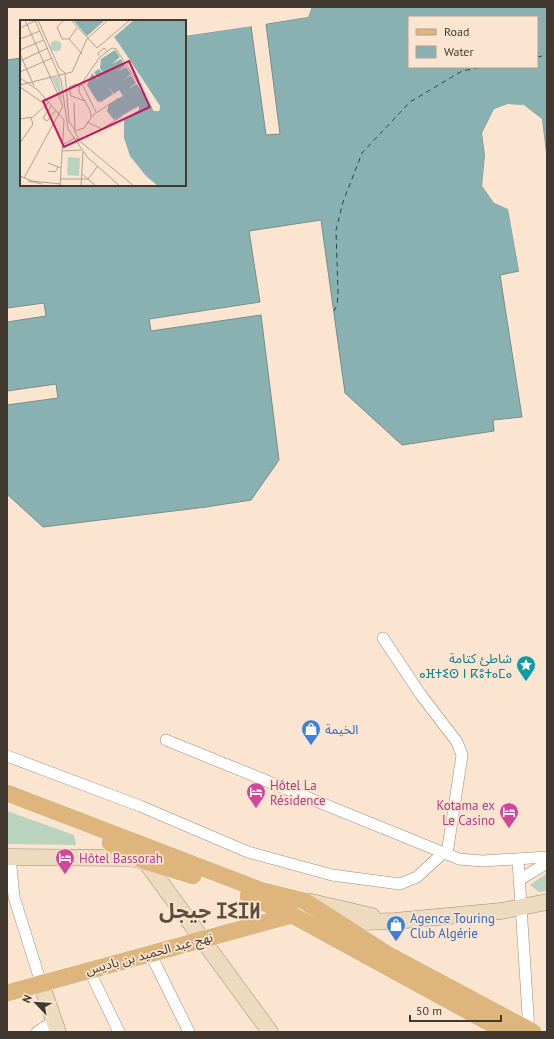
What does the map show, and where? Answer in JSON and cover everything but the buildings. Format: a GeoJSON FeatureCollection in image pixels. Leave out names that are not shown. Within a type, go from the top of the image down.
{"type":"FeatureCollection","features":[{"type":"Feature","properties":{"kind":"main road"},"geometry":{"type":"LineString","coordinates":[[7,793],[66,817],[146,855],[260,900],[294,916],[506,1032]]}},
{"type":"Feature","properties":{"kind":"main road"},"geometry":{"type":"LineString","coordinates":[[66,817],[119,848],[260,890],[395,921]]}},
{"type":"Feature","properties":{"kind":"main road"},"geometry":{"type":"LineString","coordinates":[[75,858],[119,848]]}},
{"type":"Feature","properties":{"kind":"main road"},"geometry":{"type":"LineString","coordinates":[[8,857],[128,858],[146,855]]}},
{"type":"Feature","properties":{"kind":"main road"},"geometry":{"type":"LineString","coordinates":[[146,855],[202,939],[270,1032]]}},
{"type":"Feature","properties":{"kind":"main road"},"geometry":{"type":"LineString","coordinates":[[304,901],[387,954],[531,1031]]}},
{"type":"Feature","properties":{"kind":"main road","name":"نهج عبد الحميد بن باديس"},"geometry":{"type":"LineString","coordinates":[[7,993],[202,939],[294,916],[304,901]]}},
{"type":"Feature","properties":{"kind":"main road"},"geometry":{"type":"LineString","coordinates":[[294,916],[339,923],[395,921],[501,911],[547,902]]}},
{"type":"Feature","properties":{"kind":"main road"},"geometry":{"type":"LineString","coordinates":[[387,954],[379,943],[379,934],[383,926],[395,921]]}},
{"type":"Feature","properties":{"kind":"main road"},"geometry":{"type":"LineString","coordinates":[[42,983],[56,1027]]}},
{"type":"Feature","properties":{"kind":"street"},"geometry":{"type":"LineString","coordinates":[[7,756],[140,806],[248,852],[332,875],[400,884],[417,878],[445,854],[462,756],[457,742],[421,696],[383,638]]}},
{"type":"Feature","properties":{"kind":"street"},"geometry":{"type":"LineString","coordinates":[[166,740],[445,854],[470,862],[547,857]]}},
{"type":"Feature","properties":{"kind":"street"},"geometry":{"type":"LineString","coordinates":[[8,857],[14,897],[42,983]]}},
{"type":"Feature","properties":{"kind":"street"},"geometry":{"type":"LineString","coordinates":[[518,860],[531,1031]]}},
{"type":"Feature","properties":{"kind":"street"},"geometry":{"type":"LineString","coordinates":[[520,880],[547,863]]}},
{"type":"Feature","properties":{"kind":"street"},"geometry":{"type":"LineString","coordinates":[[150,953],[190,1032]]}},
{"type":"Feature","properties":{"kind":"street"},"geometry":{"type":"LineString","coordinates":[[89,970],[119,1032]]}},
{"type":"Feature","properties":{"kind":"street"},"geometry":{"type":"LineString","coordinates":[[37,1032],[56,1027]]}},
{"type":"Feature","properties":{"kind":"green space"},"geometry":{"type":"Polygon","coordinates":[[[7,811],[74,835],[76,845],[7,844],[7,811]]]}},
{"type":"Feature","properties":{"kind":"green space"},"geometry":{"type":"Polygon","coordinates":[[[547,873],[547,891],[539,892],[530,885],[547,873]]]}},
{"type":"Feature","properties":{"kind":"water"},"geometry":{"type":"Polygon","coordinates":[[[312,7],[547,7],[547,161],[542,119],[525,107],[515,104],[494,109],[482,133],[485,155],[482,186],[494,203],[508,208],[519,271],[500,275],[522,417],[493,420],[494,431],[402,445],[345,393],[321,220],[249,231],[260,302],[149,319],[151,331],[261,315],[279,460],[251,500],[43,527],[7,494],[7,405],[58,398],[56,384],[7,391],[7,322],[46,316],[44,303],[7,308],[7,60],[20,58],[20,186],[186,186],[186,36],[251,26],[266,135],[280,134],[266,24],[308,17],[312,7]]]}},
{"type":"Feature","properties":{"kind":"pier"},"geometry":{"type":"Polygon","coordinates":[[[310,7],[312,7],[308,17],[264,24],[265,22],[307,15],[310,7]]]}},
{"type":"Feature","properties":{"kind":"pier"},"geometry":{"type":"Polygon","coordinates":[[[251,24],[253,26],[186,36],[186,34],[251,24]]]}},
{"type":"Feature","properties":{"kind":"pier"},"geometry":{"type":"Polygon","coordinates":[[[508,104],[524,105],[542,119],[547,161],[547,163],[545,162],[540,120],[523,107],[508,106],[495,111],[484,133],[487,154],[484,186],[496,201],[510,208],[521,271],[519,271],[508,209],[494,203],[482,186],[485,155],[482,133],[494,109],[508,104]]]}},
{"type":"Feature","properties":{"kind":"ferry route"},"geometry":{"type":"LineString","coordinates":[[538,57],[547,55]]}},
{"type":"Feature","properties":{"kind":"ferry route"},"geometry":{"type":"LineString","coordinates":[[334,311],[337,305],[338,293],[336,230],[343,202],[362,153],[410,102],[462,71],[477,68]]}},
{"type":"Feature","properties":{"kind":"place","name":"شاطئ كتامة ⴰⴼⵜⵉⵙ ⵏ ⴽⵓⵜⴰⵎⴰ"},"geometry":{"type":"Point","coordinates":[526,682]}},
{"type":"Feature","properties":{"kind":"place","name":"الخيمة"},"geometry":{"type":"Point","coordinates":[311,746]}},
{"type":"Feature","properties":{"kind":"place","name":"Hôtel La Résidence"},"geometry":{"type":"Point","coordinates":[256,809]}},
{"type":"Feature","properties":{"kind":"place","name":"Kotama ex Le Casino"},"geometry":{"type":"Point","coordinates":[509,829]}},
{"type":"Feature","properties":{"kind":"place","name":"Hôtel Bassorah"},"geometry":{"type":"Point","coordinates":[65,875]}},
{"type":"Feature","properties":{"kind":"place","name":"Agence Touring Club Algérie"},"geometry":{"type":"Point","coordinates":[396,942]}},
{"type":"Feature","properties":{"kind":"district","name":"جيجل ⵊⵉⵊⵍ"},"geometry":{"type":"Point","coordinates":[210,911]}}]}
